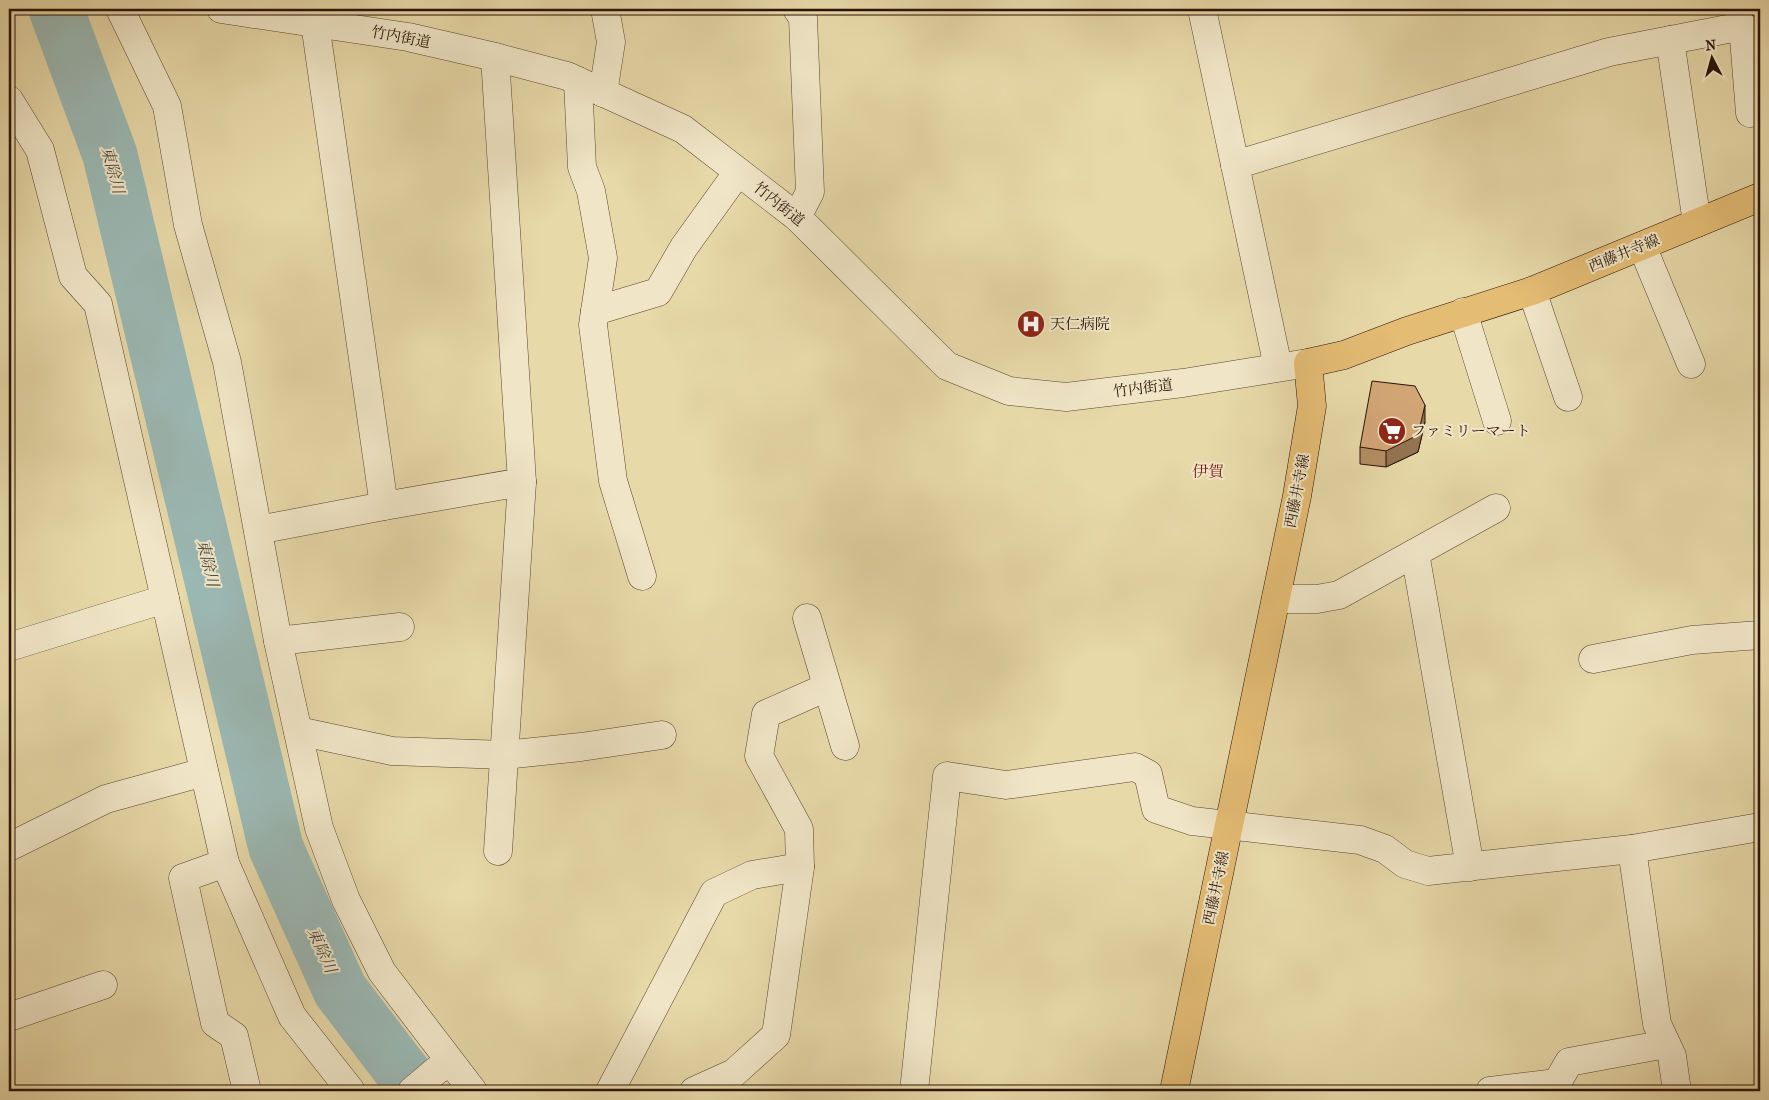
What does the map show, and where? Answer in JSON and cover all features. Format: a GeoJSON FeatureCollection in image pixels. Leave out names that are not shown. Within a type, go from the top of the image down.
{"type":"FeatureCollection","features":[{"type":"Feature","properties":{"kind":"main road","name":"西藤井寺線"},"geometry":{"type":"LineString","coordinates":[[1174,1091],[1297,496],[1312,406],[1308,362],[1344,355],[1407,331],[1532,291],[1760,197]]}},
{"type":"Feature","properties":{"kind":"street"},"geometry":{"type":"LineString","coordinates":[[120,9],[167,106],[188,225],[228,362],[278,641],[319,828],[346,900],[382,972],[444,1067],[473,1091]]}},
{"type":"Feature","properties":{"kind":"street","name":"竹内街道"},"geometry":{"type":"LineString","coordinates":[[221,9],[272,12],[315,23],[408,37],[495,57],[567,76],[683,129],[797,218],[948,366],[1009,391],[1066,397],[1182,383],[1308,362]]}},
{"type":"Feature","properties":{"kind":"street"},"geometry":{"type":"LineString","coordinates":[[603,93],[611,42],[605,9]]}},
{"type":"Feature","properties":{"kind":"street"},"geometry":{"type":"LineString","coordinates":[[797,9],[802,18],[810,192],[797,218]]}},
{"type":"Feature","properties":{"kind":"street"},"geometry":{"type":"LineString","coordinates":[[1202,9],[1278,367]]}},
{"type":"Feature","properties":{"kind":"street"},"geometry":{"type":"LineString","coordinates":[[315,23],[384,506]]}},
{"type":"Feature","properties":{"kind":"street"},"geometry":{"type":"LineString","coordinates":[[1235,165],[1609,52],[1744,26],[1750,113]]}},
{"type":"Feature","properties":{"kind":"street"},"geometry":{"type":"LineString","coordinates":[[1670,40],[1697,223]]}},
{"type":"Feature","properties":{"kind":"street"},"geometry":{"type":"LineString","coordinates":[[495,57],[522,482],[498,851]]}},
{"type":"Feature","properties":{"kind":"street"},"geometry":{"type":"LineString","coordinates":[[578,81],[582,167],[591,191],[603,258],[593,325],[613,481],[642,576]]}},
{"type":"Feature","properties":{"kind":"street"},"geometry":{"type":"LineString","coordinates":[[9,100],[40,150],[73,276],[98,304],[225,863],[292,1016],[352,1091]]}},
{"type":"Feature","properties":{"kind":"street"},"geometry":{"type":"LineString","coordinates":[[595,311],[658,292],[684,247],[738,172]]}},
{"type":"Feature","properties":{"kind":"street"},"geometry":{"type":"LineString","coordinates":[[1642,246],[1691,364]]}},
{"type":"Feature","properties":{"kind":"street"},"geometry":{"type":"LineString","coordinates":[[1532,291],[1568,397]]}},
{"type":"Feature","properties":{"kind":"street"},"geometry":{"type":"LineString","coordinates":[[1463,312],[1497,421]]}},
{"type":"Feature","properties":{"kind":"street"},"geometry":{"type":"LineString","coordinates":[[258,530],[522,482]]}},
{"type":"Feature","properties":{"kind":"street"},"geometry":{"type":"LineString","coordinates":[[1276,599],[1317,599],[1339,594],[1496,508]]}},
{"type":"Feature","properties":{"kind":"street"},"geometry":{"type":"LineString","coordinates":[[1415,553],[1470,867]]}},
{"type":"Feature","properties":{"kind":"street"},"geometry":{"type":"LineString","coordinates":[[9,648],[165,599]]}},
{"type":"Feature","properties":{"kind":"street"},"geometry":{"type":"LineString","coordinates":[[807,618],[844,746]]}},
{"type":"Feature","properties":{"kind":"street"},"geometry":{"type":"LineString","coordinates":[[278,641],[400,627]]}},
{"type":"Feature","properties":{"kind":"street"},"geometry":{"type":"LineString","coordinates":[[1593,659],[1692,640],[1760,634]]}},
{"type":"Feature","properties":{"kind":"street"},"geometry":{"type":"LineString","coordinates":[[694,1091],[734,1073],[776,1035],[800,868],[799,829],[759,756],[766,714],[827,687]]}},
{"type":"Feature","properties":{"kind":"street"},"geometry":{"type":"LineString","coordinates":[[298,731],[392,751],[505,755],[581,747],[662,735]]}},
{"type":"Feature","properties":{"kind":"street"},"geometry":{"type":"LineString","coordinates":[[914,1091],[947,776],[1006,785],[1135,766],[1148,774],[1156,808],[1192,821],[1360,840],[1385,849],[1405,864],[1428,871],[1632,849],[1760,827]]}},
{"type":"Feature","properties":{"kind":"street"},"geometry":{"type":"LineString","coordinates":[[9,847],[106,799],[204,772]]}},
{"type":"Feature","properties":{"kind":"street"},"geometry":{"type":"LineString","coordinates":[[1632,849],[1657,1024],[1672,1056],[1677,1091]]}},
{"type":"Feature","properties":{"kind":"street"},"geometry":{"type":"LineString","coordinates":[[225,863],[183,878],[215,1023],[234,1036],[247,1091]]}},
{"type":"Feature","properties":{"kind":"street"},"geometry":{"type":"LineString","coordinates":[[610,1091],[714,893],[752,875],[800,868]]}},
{"type":"Feature","properties":{"kind":"street"},"geometry":{"type":"LineString","coordinates":[[9,1017],[103,985]]}},
{"type":"Feature","properties":{"kind":"street"},"geometry":{"type":"LineString","coordinates":[[1490,1091],[1558,1083],[1569,1062],[1666,1044]]}},
{"type":"Feature","properties":{"kind":"street"},"geometry":{"type":"LineString","coordinates":[[412,1091],[444,1067]]}},
{"type":"Feature","properties":{"kind":"building"},"geometry":{"type":"Polygon","coordinates":[[[1372,381],[1415,386],[1425,405],[1418,435],[1386,451],[1360,447],[1372,381]]]}},
{"type":"Feature","properties":{"kind":"waterway","name":"東除川"},"geometry":{"type":"LineString","coordinates":[[56,9],[110,155],[276,848],[340,990],[417,1091]]}},
{"type":"Feature","properties":{"kind":"place","name":"天仁病院"},"geometry":{"type":"Point","coordinates":[1031,324]}},
{"type":"Feature","properties":{"kind":"place","name":"ファミリーマート"},"geometry":{"type":"Point","coordinates":[1392,431]}},
{"type":"Feature","properties":{"kind":"district","name":"伊賀"},"geometry":{"type":"Point","coordinates":[1208,471]}}]}
